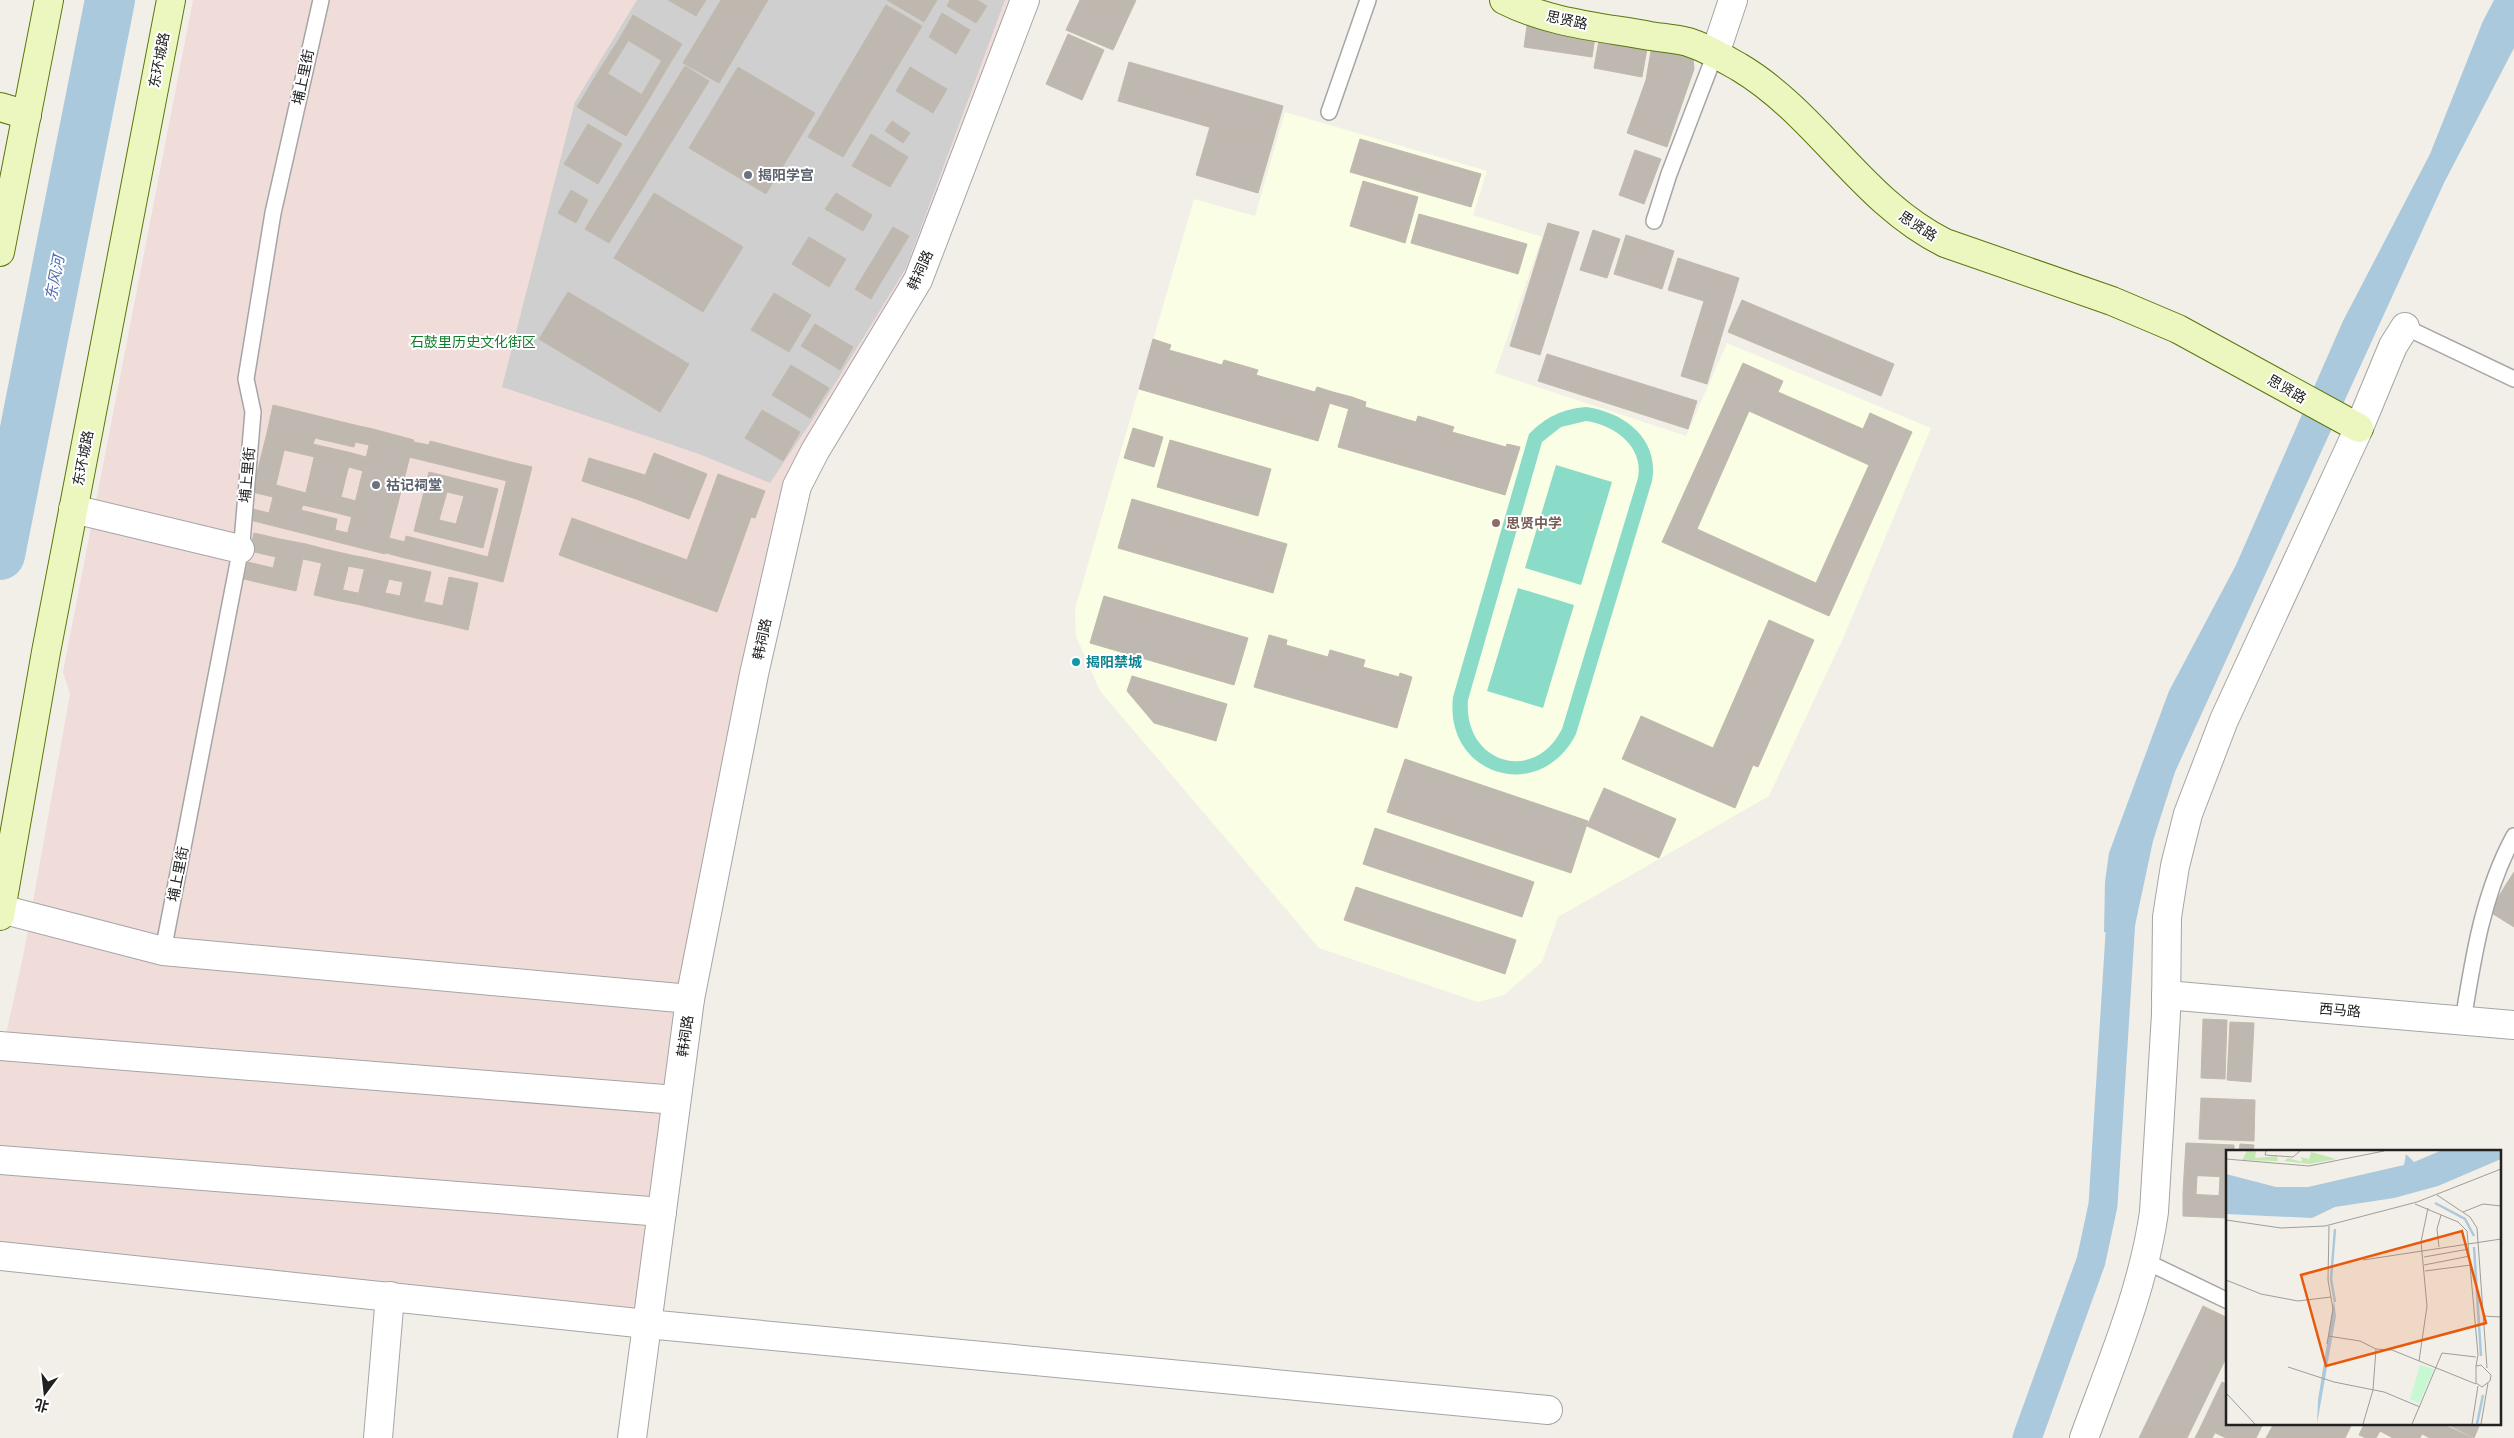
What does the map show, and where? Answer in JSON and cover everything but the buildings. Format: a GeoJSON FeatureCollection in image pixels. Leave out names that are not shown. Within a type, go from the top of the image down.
{"type":"FeatureCollection","features":[{"type":"Feature","properties":{"kind":"main road"},"geometry":{"type":"LineString","coordinates":[[0,252],[49,0]]}},
{"type":"Feature","properties":{"kind":"main road","name":"东环城路"},"geometry":{"type":"LineString","coordinates":[[1,913],[73,509],[171,0]]}},
{"type":"Feature","properties":{"kind":"main road","name":"思贤路"},"geometry":{"type":"LineString","coordinates":[[1504,0],[1557,20],[1688,42],[1714,54],[1740,68],[1776,94],[1900,216],[1924,232],[1945,243],[2112,301],[2178,329],[2216,348],[2352,425]]}},
{"type":"Feature","properties":{"kind":"main road"},"geometry":{"type":"LineString","coordinates":[[0,107],[27,115]]}},
{"type":"Feature","properties":{"kind":"street","name":"韩祠路"},"geometry":{"type":"LineString","coordinates":[[632,1438],[690,999],[754,674],[797,486],[815,451],[918,280],[1025,0]]}},
{"type":"Feature","properties":{"kind":"street"},"geometry":{"type":"LineString","coordinates":[[1714,54],[1733,0]]}},
{"type":"Feature","properties":{"kind":"street"},"geometry":{"type":"LineString","coordinates":[[2084,1438],[2136,1292],[2145,1261],[2154,1212],[2166,995],[2167,917],[2188,814],[2224,720],[2352,425],[2405,326]]}},
{"type":"Feature","properties":{"kind":"street"},"geometry":{"type":"LineString","coordinates":[[73,509],[240,548]]}},
{"type":"Feature","properties":{"kind":"street"},"geometry":{"type":"LineString","coordinates":[[1,913],[163,951],[690,999]]}},
{"type":"Feature","properties":{"kind":"street","name":"西马路"},"geometry":{"type":"LineString","coordinates":[[2166,995],[2514,1025]]}},
{"type":"Feature","properties":{"kind":"street"},"geometry":{"type":"LineString","coordinates":[[0,1046],[676,1100]]}},
{"type":"Feature","properties":{"kind":"street"},"geometry":{"type":"LineString","coordinates":[[0,1160],[662,1212]]}},
{"type":"Feature","properties":{"kind":"street"},"geometry":{"type":"LineString","coordinates":[[0,1256],[647,1324],[1548,1410]]}},
{"type":"Feature","properties":{"kind":"street"},"geometry":{"type":"LineString","coordinates":[[378,1438],[390,1296]]}},
{"type":"Feature","properties":{"kind":"lane","name":"埔上里街"},"geometry":{"type":"LineString","coordinates":[[163,951],[240,548],[253,412],[246,379],[273,213],[321,0]]}},
{"type":"Feature","properties":{"kind":"lane"},"geometry":{"type":"LineString","coordinates":[[1329,112],[1368,0]]}},
{"type":"Feature","properties":{"kind":"lane"},"geometry":{"type":"LineString","coordinates":[[1654,221],[1669,174],[1714,54]]}},
{"type":"Feature","properties":{"kind":"lane"},"geometry":{"type":"LineString","coordinates":[[2405,326],[2514,379]]}},
{"type":"Feature","properties":{"kind":"lane"},"geometry":{"type":"LineString","coordinates":[[2463,1021],[2472,962],[2486,903],[2514,836]]}},
{"type":"Feature","properties":{"kind":"lane"},"geometry":{"type":"LineString","coordinates":[[2145,1261],[2226,1300]]}},
{"type":"Feature","properties":{"kind":"shaded area","name":"石鼓里历史文化街区"},"geometry":{"type":"Polygon","coordinates":[[[193,0],[1013,0],[922,267],[783,484],[635,1332],[0,1267],[0,1062],[24,952],[70,694],[63,672],[193,0]]]}},
{"type":"Feature","properties":{"kind":"shaded area","name":"揭阳学宫"},"geometry":{"type":"Polygon","coordinates":[[[637,0],[1005,0],[906,268],[815,416],[770,483],[699,454],[502,387],[575,102],[637,0]]]}},
{"type":"Feature","properties":{"kind":"shaded area","name":"思贤中学"},"geometry":{"type":"Polygon","coordinates":[[[1285,112],[1487,171],[1473,215],[1542,237],[1495,373],[1686,436],[1727,343],[1931,428],[1845,634],[1769,796],[1558,917],[1542,962],[1504,995],[1478,1002],[1319,948],[1100,691],[1076,636],[1075,609],[1194,199],[1255,216],[1285,112]]]}},
{"type":"Feature","properties":{"kind":"green space"},"geometry":{"type":"Polygon","coordinates":[[[1586,407],[1600,410],[1626,422],[1636,430],[1645,440],[1650,452],[1653,466],[1652,481],[1576,734],[1560,756],[1540,769],[1519,774],[1498,772],[1478,762],[1463,746],[1454,724],[1453,697],[1529,434],[1555,415],[1586,407]],[[1586,421],[1561,427],[1542,442],[1468,700],[1469,722],[1477,739],[1488,752],[1503,759],[1519,761],[1535,757],[1550,746],[1562,729],[1638,478],[1639,467],[1632,447],[1616,432],[1597,423],[1586,421]]]}},
{"type":"Feature","properties":{"kind":"green space"},"geometry":{"type":"Polygon","coordinates":[[[1556,465],[1612,482],[1581,585],[1525,568],[1556,465]]]}},
{"type":"Feature","properties":{"kind":"green space"},"geometry":{"type":"Polygon","coordinates":[[[1518,588],[1574,605],[1543,708],[1487,691],[1518,588]]]}},
{"type":"Feature","properties":{"kind":"water"},"geometry":{"type":"Polygon","coordinates":[[[2494,0],[2514,0],[2514,48],[2444,183],[2175,772],[2153,841],[2133,935],[2104,932],[2105,882],[2109,853],[2169,691],[2236,565],[2343,321],[2430,154],[2483,21],[2494,0]]]}},
{"type":"Feature","properties":{"kind":"waterway","name":"东风河"},"geometry":{"type":"LineString","coordinates":[[0,555],[110,0]]}},
{"type":"Feature","properties":{"kind":"waterway"},"geometry":{"type":"LineString","coordinates":[[2027,1438],[2091,1261],[2103,1205],[2121,918],[2125,894]]}},
{"type":"Feature","properties":{"kind":"place","name":"揭阳学宫"},"geometry":{"type":"Point","coordinates":[748,175]}},
{"type":"Feature","properties":{"kind":"place","name":"祜记祠堂"},"geometry":{"type":"Point","coordinates":[376,485]}},
{"type":"Feature","properties":{"kind":"place","name":"思贤中学"},"geometry":{"type":"Point","coordinates":[1496,523]}},
{"type":"Feature","properties":{"kind":"place","name":"揭阳禁城"},"geometry":{"type":"Point","coordinates":[1076,662]}}]}
